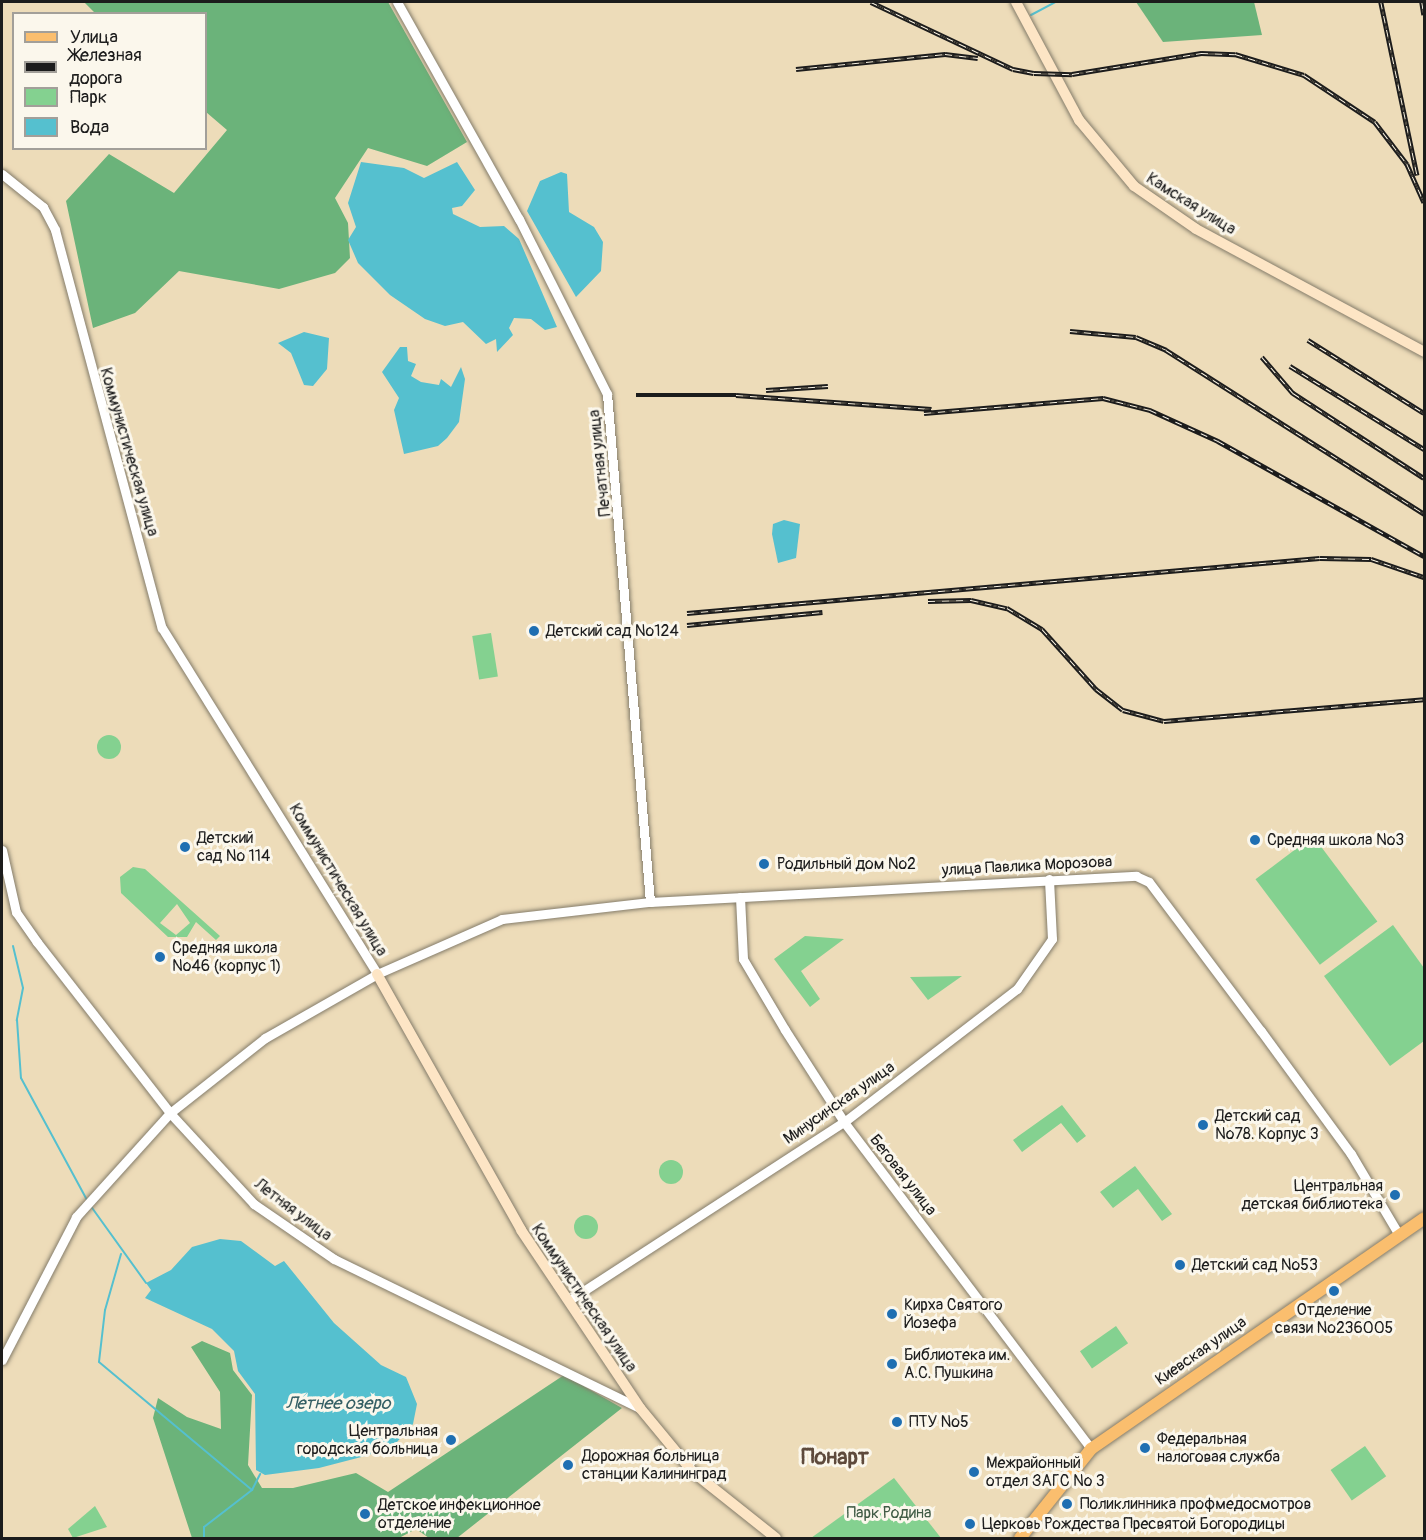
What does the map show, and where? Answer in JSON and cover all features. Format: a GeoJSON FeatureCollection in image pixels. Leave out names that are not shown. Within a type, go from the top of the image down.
{"type":"FeatureCollection","features":[{"type":"Feature","properties":{"kind":"main road","name":"Камская улица"},"geometry":{"type":"LineString","coordinates":[[1016,2],[1079,120],[1134,186],[1196,229],[1425,352]]}},
{"type":"Feature","properties":{"kind":"main road","name":"Коммунистическая улица"},"geometry":{"type":"LineString","coordinates":[[377,974],[522,1233],[571,1299],[640,1408],[693,1472],[776,1539]]}},
{"type":"Feature","properties":{"kind":"main road","name":"Киевская улица"},"geometry":{"type":"LineString","coordinates":[[1020,1539],[1091,1449],[1425,1218]]}},
{"type":"Feature","properties":{"kind":"street","name":"Печатная улица"},"geometry":{"type":"LineString","coordinates":[[397,2],[519,219],[607,394],[650,902]]}},
{"type":"Feature","properties":{"kind":"street","name":"Коммунистическая улица"},"geometry":{"type":"LineString","coordinates":[[2,174],[43,207],[55,230],[162,628],[377,974]]}},
{"type":"Feature","properties":{"kind":"street","name":"Летняя улица"},"geometry":{"type":"LineString","coordinates":[[3,853],[16,912],[170,1113],[254,1204],[334,1259],[640,1408]]}},
{"type":"Feature","properties":{"kind":"street","name":"улица Павлика Морозова"},"geometry":{"type":"LineString","coordinates":[[2,1360],[66,1231],[170,1113],[264,1038],[377,974],[502,919],[650,902],[1136,876],[1149,882],[1351,1154],[1399,1234]]}},
{"type":"Feature","properties":{"kind":"street","name":"Минусинская улица"},"geometry":{"type":"LineString","coordinates":[[571,1299],[844,1122],[1017,990],[1052,939],[1050,879]]}},
{"type":"Feature","properties":{"kind":"street","name":"Беговая улица"},"geometry":{"type":"LineString","coordinates":[[740,897],[743,959],[844,1122],[1091,1449]]}},
{"type":"Feature","properties":{"kind":"green space"},"geometry":{"type":"Polygon","coordinates":[[[84,2],[388,2],[467,142],[427,166],[368,148],[335,198],[348,223],[350,258],[335,273],[279,289],[179,271],[135,313],[93,328],[66,201],[109,154],[174,193],[227,130],[207,113],[207,12],[94,12],[84,2]]]}},
{"type":"Feature","properties":{"kind":"green space"},"geometry":{"type":"Polygon","coordinates":[[[1136,2],[1254,2],[1262,35],[1163,42],[1136,2]]]}},
{"type":"Feature","properties":{"kind":"green space"},"geometry":{"type":"Polygon","coordinates":[[[491,633],[498,676],[479,679],[472,636],[491,633]]]}},
{"type":"Feature","properties":{"kind":"green space"},"geometry":{"type":"Polygon","coordinates":[[[109,735],[118,738],[121,747],[118,756],[109,759],[100,756],[97,747],[100,738],[109,735]]]}},
{"type":"Feature","properties":{"kind":"green space"},"geometry":{"type":"Polygon","coordinates":[[[1313,836],[1377,921],[1320,965],[1255,879],[1313,836]]]}},
{"type":"Feature","properties":{"kind":"green space"},"geometry":{"type":"Polygon","coordinates":[[[133,867],[145,869],[220,936],[216,940],[196,922],[187,937],[168,937],[121,893],[120,877],[133,867]],[[177,904],[160,923],[176,935],[190,923],[177,904]]]}},
{"type":"Feature","properties":{"kind":"green space"},"geometry":{"type":"Polygon","coordinates":[[[1393,925],[1424,968],[1424,1041],[1390,1066],[1324,976],[1393,925]]]}},
{"type":"Feature","properties":{"kind":"green space"},"geometry":{"type":"Polygon","coordinates":[[[805,936],[844,939],[801,971],[820,999],[810,1007],[774,959],[805,936]]]}},
{"type":"Feature","properties":{"kind":"green space"},"geometry":{"type":"Polygon","coordinates":[[[962,976],[928,1000],[910,977],[962,976]]]}},
{"type":"Feature","properties":{"kind":"green space"},"geometry":{"type":"Polygon","coordinates":[[[1062,1105],[1086,1136],[1077,1143],[1061,1123],[1022,1152],[1013,1140],[1062,1105]]]}},
{"type":"Feature","properties":{"kind":"green space"},"geometry":{"type":"Polygon","coordinates":[[[671,1160],[680,1163],[683,1172],[680,1181],[671,1184],[662,1181],[659,1172],[662,1163],[671,1160]]]}},
{"type":"Feature","properties":{"kind":"green space"},"geometry":{"type":"Polygon","coordinates":[[[1135,1166],[1172,1214],[1162,1221],[1138,1189],[1113,1208],[1100,1192],[1135,1166]]]}},
{"type":"Feature","properties":{"kind":"green space"},"geometry":{"type":"Polygon","coordinates":[[[586,1215],[595,1218],[598,1227],[595,1236],[586,1239],[577,1236],[574,1227],[577,1218],[586,1215]]]}},
{"type":"Feature","properties":{"kind":"green space"},"geometry":{"type":"Polygon","coordinates":[[[1116,1326],[1128,1343],[1092,1368],[1080,1351],[1116,1326]]]}},
{"type":"Feature","properties":{"kind":"green space"},"geometry":{"type":"Polygon","coordinates":[[[202,1341],[230,1353],[233,1370],[252,1395],[248,1465],[262,1488],[293,1488],[356,1473],[388,1492],[564,1375],[622,1408],[457,1538],[429,1538],[416,1529],[399,1538],[192,1538],[153,1418],[158,1398],[187,1417],[221,1429],[220,1392],[191,1347],[202,1341]]]}},
{"type":"Feature","properties":{"kind":"green space"},"geometry":{"type":"Polygon","coordinates":[[[1365,1446],[1386,1476],[1352,1500],[1331,1470],[1365,1446]]]}},
{"type":"Feature","properties":{"kind":"green space","name":"Парк Родина"},"geometry":{"type":"Polygon","coordinates":[[[894,1478],[941,1538],[811,1538],[894,1478]]]}},
{"type":"Feature","properties":{"kind":"green space"},"geometry":{"type":"Polygon","coordinates":[[[95,1506],[107,1527],[73,1538],[68,1529],[95,1506]]]}},
{"type":"Feature","properties":{"kind":"water"},"geometry":{"type":"Polygon","coordinates":[[[361,162],[404,168],[424,178],[457,162],[475,190],[462,206],[452,208],[453,214],[480,227],[504,226],[519,239],[557,327],[545,330],[531,319],[514,318],[509,328],[513,335],[497,352],[496,339],[486,344],[463,322],[445,326],[425,319],[390,295],[358,263],[348,240],[356,227],[348,203],[361,162]]]}},
{"type":"Feature","properties":{"kind":"water"},"geometry":{"type":"Polygon","coordinates":[[[561,172],[567,174],[569,212],[594,227],[603,242],[601,271],[576,297],[527,211],[540,181],[561,172]]]}},
{"type":"Feature","properties":{"kind":"water"},"geometry":{"type":"Polygon","coordinates":[[[304,332],[329,338],[327,369],[313,386],[304,385],[291,353],[278,343],[304,332]]]}},
{"type":"Feature","properties":{"kind":"water"},"geometry":{"type":"Polygon","coordinates":[[[400,347],[407,347],[408,361],[416,364],[411,376],[421,382],[439,385],[441,379],[451,387],[461,367],[465,379],[459,422],[447,438],[438,446],[404,454],[394,410],[399,398],[382,372],[400,347]]]}},
{"type":"Feature","properties":{"kind":"water"},"geometry":{"type":"Polygon","coordinates":[[[784,520],[800,524],[796,558],[778,563],[772,534],[773,524],[784,520]]]}},
{"type":"Feature","properties":{"kind":"water","name":"Летнее озеро"},"geometry":{"type":"Polygon","coordinates":[[[220,1239],[241,1241],[275,1266],[284,1261],[334,1323],[381,1365],[406,1377],[417,1404],[413,1424],[397,1442],[369,1455],[319,1468],[265,1475],[256,1470],[255,1394],[238,1371],[234,1351],[212,1329],[145,1298],[151,1290],[146,1283],[171,1270],[192,1247],[220,1239]]]}},
{"type":"Feature","properties":{"kind":"waterway"},"geometry":{"type":"LineString","coordinates":[[1031,15],[1055,2]]}},
{"type":"Feature","properties":{"kind":"waterway"},"geometry":{"type":"LineString","coordinates":[[13,946],[23,988],[17,1020],[21,1078],[87,1200]]}},
{"type":"Feature","properties":{"kind":"waterway"},"geometry":{"type":"LineString","coordinates":[[90,1205],[146,1283]]}},
{"type":"Feature","properties":{"kind":"waterway"},"geometry":{"type":"LineString","coordinates":[[121,1254],[105,1310],[99,1362],[252,1490]]}},
{"type":"Feature","properties":{"kind":"waterway"},"geometry":{"type":"LineString","coordinates":[[204,1538],[204,1527],[252,1490],[260,1474]]}},
{"type":"Feature","properties":{"kind":"railway"},"geometry":{"type":"LineString","coordinates":[[871,2],[1013,69],[1034,73],[1072,74],[1201,53],[1235,54],[1304,75],[1375,122],[1407,164],[1424,202]]}},
{"type":"Feature","properties":{"kind":"railway"},"geometry":{"type":"LineString","coordinates":[[1381,2],[1417,175]]}},
{"type":"Feature","properties":{"kind":"railway"},"geometry":{"type":"LineString","coordinates":[[1422,2],[1424,15]]}},
{"type":"Feature","properties":{"kind":"railway"},"geometry":{"type":"LineString","coordinates":[[796,69],[945,54],[978,58]]}},
{"type":"Feature","properties":{"kind":"railway"},"geometry":{"type":"LineString","coordinates":[[1070,331],[1136,337],[1166,350],[1424,514]]}},
{"type":"Feature","properties":{"kind":"railway"},"geometry":{"type":"LineString","coordinates":[[1308,340],[1424,413]]}},
{"type":"Feature","properties":{"kind":"railway"},"geometry":{"type":"LineString","coordinates":[[1262,357],[1293,393],[1424,478]]}},
{"type":"Feature","properties":{"kind":"railway"},"geometry":{"type":"LineString","coordinates":[[1290,366],[1424,449]]}},
{"type":"Feature","properties":{"kind":"railway"},"geometry":{"type":"LineString","coordinates":[[766,390],[828,386]]}},
{"type":"Feature","properties":{"kind":"railway"},"geometry":{"type":"LineString","coordinates":[[636,395],[736,395],[932,409]]}},
{"type":"Feature","properties":{"kind":"railway"},"geometry":{"type":"LineString","coordinates":[[924,413],[1103,398],[1150,410],[1218,441],[1424,556]]}},
{"type":"Feature","properties":{"kind":"railway"},"geometry":{"type":"LineString","coordinates":[[687,613],[1320,558],[1371,559],[1424,577]]}},
{"type":"Feature","properties":{"kind":"railway"},"geometry":{"type":"LineString","coordinates":[[928,601],[971,600],[1007,608],[1042,629],[1096,689],[1123,710],[1164,721],[1424,699]]}},
{"type":"Feature","properties":{"kind":"railway"},"geometry":{"type":"LineString","coordinates":[[687,625],[822,612]]}},
{"type":"Feature","properties":{"kind":"place","name":"Детский сад №124"},"geometry":{"type":"Point","coordinates":[534,631]}},
{"type":"Feature","properties":{"kind":"place","name":"Средняя школа №3"},"geometry":{"type":"Point","coordinates":[1255,840]}},
{"type":"Feature","properties":{"kind":"place","name":"Детский сад № 114"},"geometry":{"type":"Point","coordinates":[185,847]}},
{"type":"Feature","properties":{"kind":"place","name":"Родильный дом №2"},"geometry":{"type":"Point","coordinates":[764,864]}},
{"type":"Feature","properties":{"kind":"place","name":"Средняя школа №46 (корпус 1)"},"geometry":{"type":"Point","coordinates":[160,957]}},
{"type":"Feature","properties":{"kind":"place","name":"Детский сад №78. Корпус 3"},"geometry":{"type":"Point","coordinates":[1203,1125]}},
{"type":"Feature","properties":{"kind":"place","name":"Центральная детская библиотека"},"geometry":{"type":"Point","coordinates":[1395,1195]}},
{"type":"Feature","properties":{"kind":"place","name":"Детский сад №53"},"geometry":{"type":"Point","coordinates":[1180,1265]}},
{"type":"Feature","properties":{"kind":"place","name":"Отделение связи №236005"},"geometry":{"type":"Point","coordinates":[1334,1291]}},
{"type":"Feature","properties":{"kind":"place","name":"Кирха Святого Йозефа"},"geometry":{"type":"Point","coordinates":[892,1314]}},
{"type":"Feature","properties":{"kind":"place","name":"Библиотека им. А.С. Пушкина"},"geometry":{"type":"Point","coordinates":[892,1364]}},
{"type":"Feature","properties":{"kind":"place","name":"ПТУ №5"},"geometry":{"type":"Point","coordinates":[897,1422]}},
{"type":"Feature","properties":{"kind":"place","name":"Центральная городская больница"},"geometry":{"type":"Point","coordinates":[451,1440]}},
{"type":"Feature","properties":{"kind":"place","name":"Федеральная налоговая служба"},"geometry":{"type":"Point","coordinates":[1145,1448]}},
{"type":"Feature","properties":{"kind":"place","name":"Дорожная больница станции Калининград"},"geometry":{"type":"Point","coordinates":[568,1465]}},
{"type":"Feature","properties":{"kind":"place","name":"Межрайонный отдел ЗАГС № 3"},"geometry":{"type":"Point","coordinates":[974,1472]}},
{"type":"Feature","properties":{"kind":"place","name":"Поликлинника профмедосмотров"},"geometry":{"type":"Point","coordinates":[1067,1504]}},
{"type":"Feature","properties":{"kind":"place","name":"Детское инфекционное отделение"},"geometry":{"type":"Point","coordinates":[365,1514]}},
{"type":"Feature","properties":{"kind":"place","name":"Церковь Рождества Пресвятой Богородицы"},"geometry":{"type":"Point","coordinates":[970,1524]}},
{"type":"Feature","properties":{"kind":"district","name":"Понарт"},"geometry":{"type":"Point","coordinates":[835,1458]}}]}
